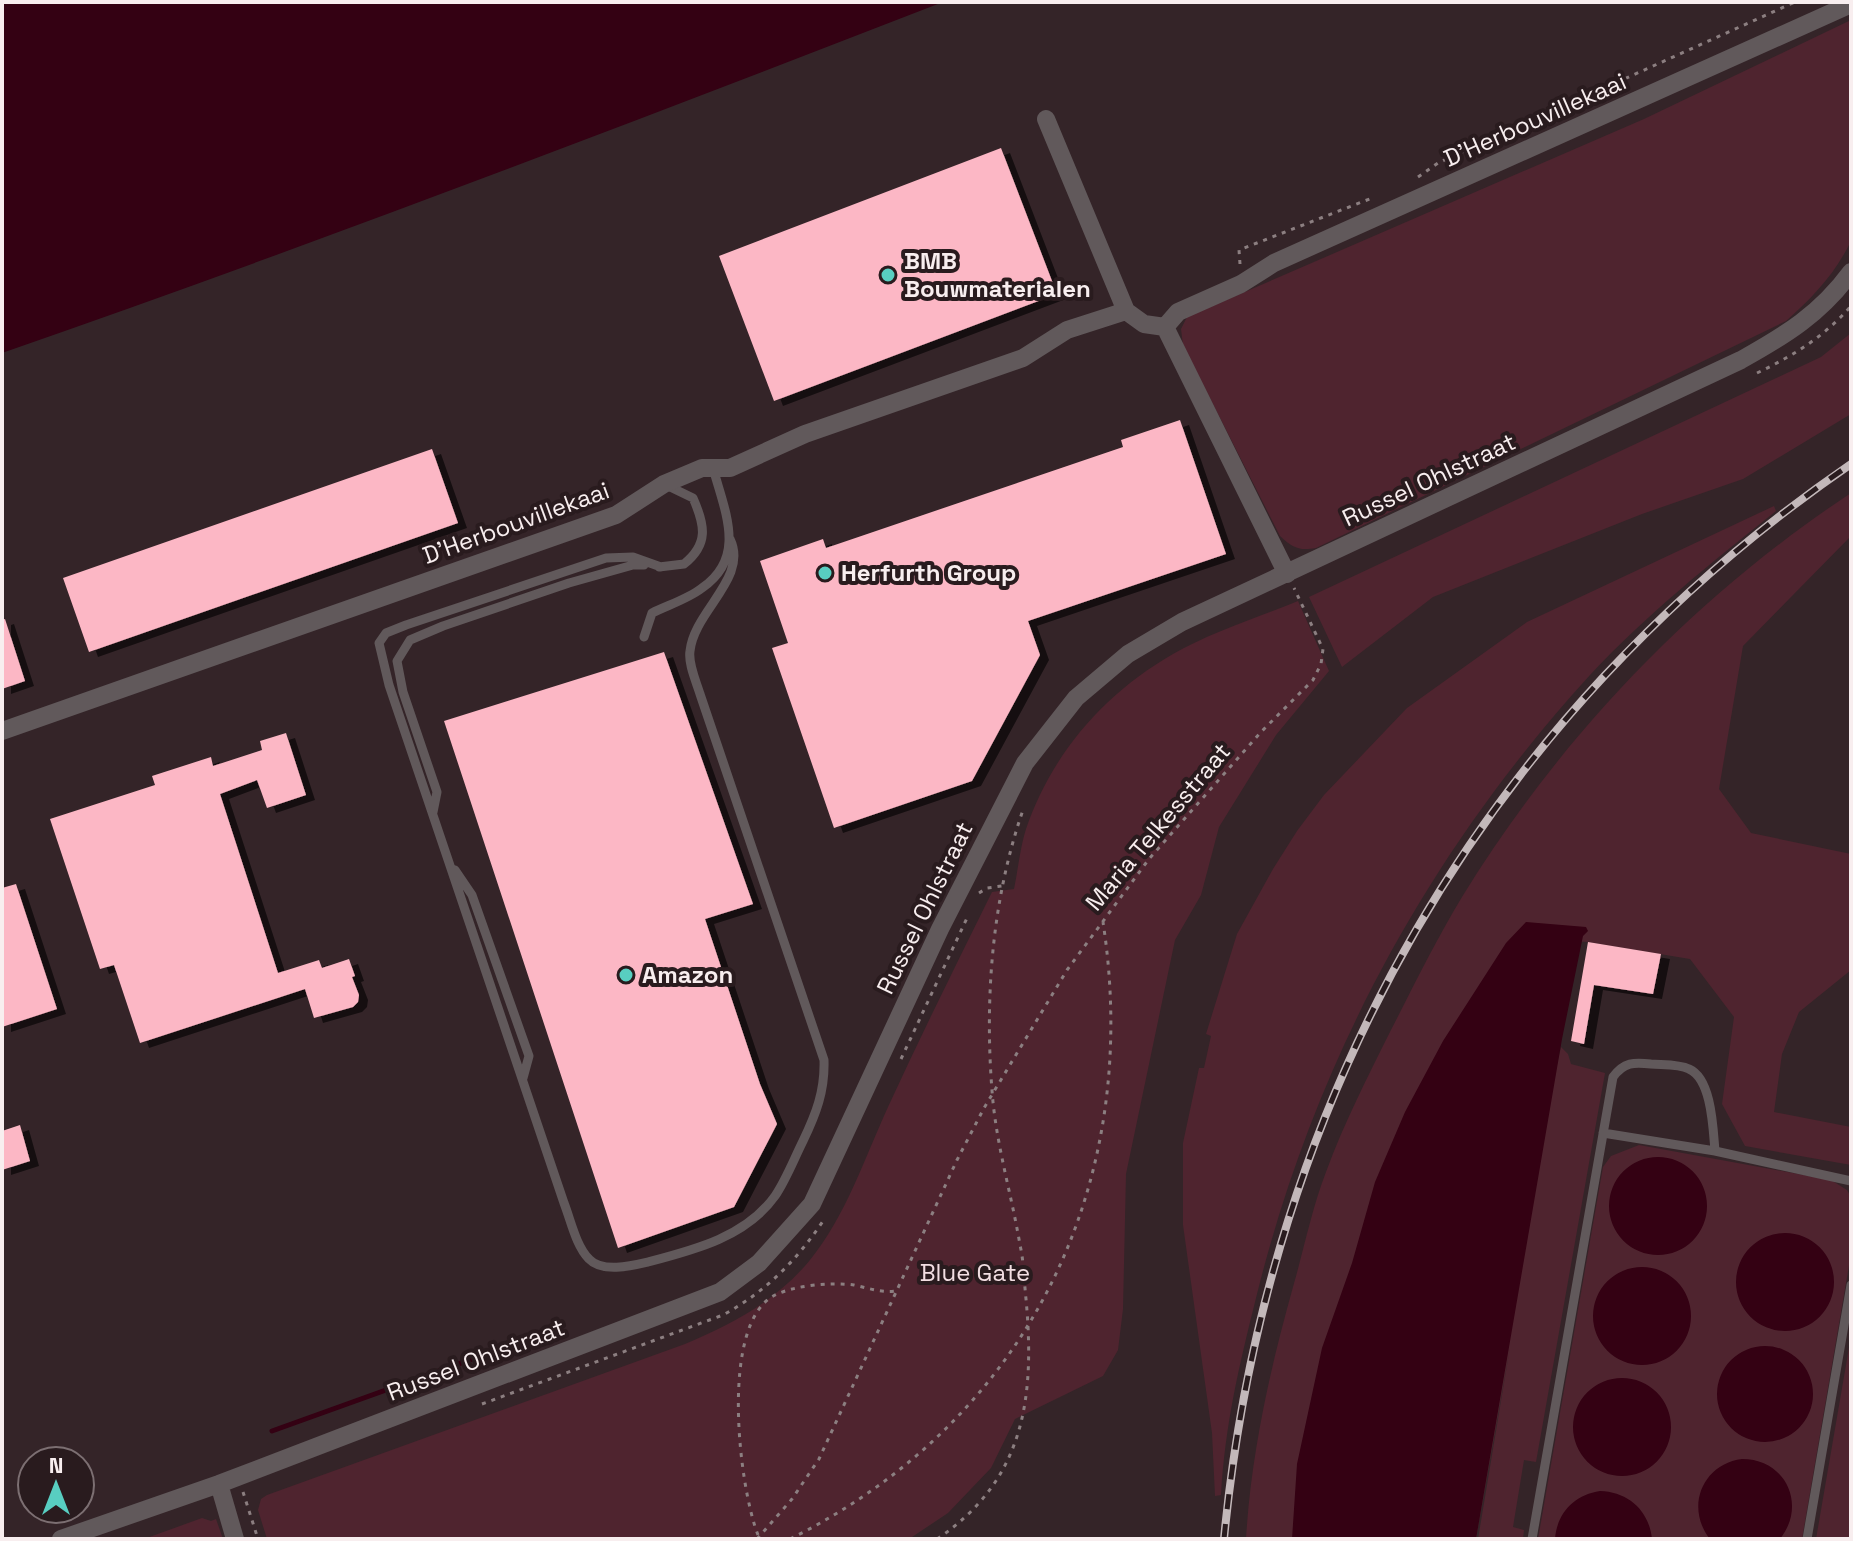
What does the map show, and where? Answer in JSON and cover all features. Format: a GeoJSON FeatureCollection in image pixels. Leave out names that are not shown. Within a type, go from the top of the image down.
{"type":"FeatureCollection","features":[{"type":"Feature","properties":{"kind":"street","name":"D'Herbouvillekaai"},"geometry":{"type":"LineString","coordinates":[[1165,327],[1178,312],[1241,284],[1274,263],[1851,4]]}},
{"type":"Feature","properties":{"kind":"street"},"geometry":{"type":"LineString","coordinates":[[1046,119],[1126,311],[1144,324],[1165,327],[1291,582]]}},
{"type":"Feature","properties":{"kind":"street","name":"Russel Ohlstraat"},"geometry":{"type":"LineString","coordinates":[[61,1539],[219,1484],[720,1292],[759,1263],[812,1204],[940,929],[1025,763],[1076,698],[1128,654],[1182,622],[1291,582],[1741,360],[1791,332],[1825,304],[1851,272]]}},
{"type":"Feature","properties":{"kind":"street","name":"D'Herbouvillekaai"},"geometry":{"type":"LineString","coordinates":[[2,731],[616,515],[664,484],[702,468],[722,468],[805,434],[1023,358],[1067,330],[1126,311]]}},
{"type":"Feature","properties":{"kind":"street"},"geometry":{"type":"LineString","coordinates":[[219,1484],[235,1539]]}},
{"type":"Feature","properties":{"kind":"lane"},"geometry":{"type":"LineString","coordinates":[[644,637],[652,613],[700,590],[716,577],[729,556],[722,468]]}},
{"type":"Feature","properties":{"kind":"lane"},"geometry":{"type":"LineString","coordinates":[[433,812],[437,792],[432,769],[403,692],[397,661],[410,640],[569,583],[633,565],[661,567],[684,564],[702,545],[703,531],[693,498],[664,484]]}},
{"type":"Feature","properties":{"kind":"lane"},"geometry":{"type":"LineString","coordinates":[[661,567],[633,557],[606,558],[386,633],[379,643],[382,664],[578,1241],[589,1261],[603,1266],[629,1267],[663,1258],[732,1235],[755,1219],[776,1195],[821,1103],[825,1081],[824,1060],[689,654],[694,634],[735,566],[736,551],[730,539]]}},
{"type":"Feature","properties":{"kind":"lane"},"geometry":{"type":"LineString","coordinates":[[1532,1539],[1613,1077],[1620,1067],[1633,1062],[1689,1068],[1699,1076],[1707,1093],[1715,1151]]}},
{"type":"Feature","properties":{"kind":"lane"},"geometry":{"type":"LineString","coordinates":[[1603,1133],[1715,1151],[1851,1181]]}},
{"type":"Feature","properties":{"kind":"lane"},"geometry":{"type":"LineString","coordinates":[[1807,1539],[1851,1285]]}},
{"type":"Feature","properties":{"kind":"path","name":"D'Herbouvillekaai"},"geometry":{"type":"LineString","coordinates":[[1416,179],[1438,163],[1795,2]]}},
{"type":"Feature","properties":{"kind":"path"},"geometry":{"type":"LineString","coordinates":[[1241,284],[1239,250],[1380,195]]}},
{"type":"Feature","properties":{"kind":"path"},"geometry":{"type":"LineString","coordinates":[[1758,372],[1787,359],[1822,335],[1851,306]]}},
{"type":"Feature","properties":{"kind":"path"},"geometry":{"type":"LineString","coordinates":[[1283,595],[1291,582]]}},
{"type":"Feature","properties":{"kind":"path","name":"Maria Telkesstraat"},"geometry":{"type":"LineString","coordinates":[[758,1538],[792,1499],[819,1459],[957,1160],[993,1093],[1067,970],[1149,859],[1261,732],[1313,680],[1321,664],[1323,649],[1291,582]]}},
{"type":"Feature","properties":{"kind":"path","name":"Maria Telkesstraat"},"geometry":{"type":"LineString","coordinates":[[937,1539],[961,1522],[978,1504],[1014,1449],[1025,1409],[1029,1369],[1028,1326],[1021,1247],[997,1136],[993,1093],[992,979],[1002,886],[1027,797]]}},
{"type":"Feature","properties":{"kind":"path"},"geometry":{"type":"LineString","coordinates":[[790,1539],[827,1521],[887,1481],[937,1439],[991,1380],[1028,1326],[1077,1226],[1100,1148],[1111,1043],[1111,992],[1103,921]]}},
{"type":"Feature","properties":{"kind":"path"},"geometry":{"type":"LineString","coordinates":[[758,1538],[747,1498],[739,1422],[739,1385],[744,1346],[753,1318],[765,1302],[796,1289],[850,1285],[896,1291]]}},
{"type":"Feature","properties":{"kind":"path"},"geometry":{"type":"LineString","coordinates":[[243,1492],[258,1539]]}},
{"type":"Feature","properties":{"kind":"green space"},"geometry":{"type":"Polygon","coordinates":[[[1851,20],[1851,241],[1823,284],[1786,321],[1316,548],[1296,548],[1280,536],[1183,345],[1181,329],[1187,317],[1644,119],[1851,20]]]}},
{"type":"Feature","properties":{"kind":"green space"},"geometry":{"type":"Polygon","coordinates":[[[1851,333],[1851,414],[1743,479],[1642,514],[1433,597],[1342,667],[1309,597],[1821,357],[1851,333]]]}},
{"type":"Feature","properties":{"kind":"green space"},"geometry":{"type":"Polygon","coordinates":[[[1851,493],[1851,536],[1743,646],[1719,789],[1751,833],[1851,854],[1851,970],[1799,1012],[1782,1054],[1774,1112],[1851,1127],[1851,1165],[1745,1146],[1722,1104],[1734,1017],[1690,959],[1588,942],[1531,939],[1309,1539],[1246,1539],[1252,1475],[1269,1380],[1321,1186],[1365,1082],[1452,913],[1500,838],[1542,781],[1635,674],[1738,577],[1851,493]]]}},
{"type":"Feature","properties":{"kind":"green space"},"geometry":{"type":"Polygon","coordinates":[[[1774,506],[1776,511],[1634,631],[1590,675],[1531,744],[1477,815],[1428,889],[1384,966],[1344,1045],[1280,1211],[1256,1298],[1229,1420],[1221,1495],[1215,1496],[1212,1433],[1183,1225],[1183,1143],[1199,1068],[1204,1068],[1211,1036],[1206,1034],[1237,934],[1273,869],[1324,795],[1407,708],[1527,622],[1774,506]]]}},
{"type":"Feature","properties":{"kind":"green space","name":"Blue Gate"},"geometry":{"type":"Polygon","coordinates":[[[1298,601],[1329,671],[1276,735],[1219,827],[1201,895],[1175,940],[1126,1174],[1123,1309],[1118,1350],[1103,1376],[1015,1419],[991,1468],[948,1513],[909,1539],[267,1539],[258,1510],[261,1499],[267,1495],[685,1344],[737,1319],[783,1288],[810,1260],[834,1225],[992,892],[1014,889],[1026,829],[1050,775],[1066,751],[1103,706],[1148,670],[1202,639],[1298,601]]]}},
{"type":"Feature","properties":{"kind":"green space"},"geometry":{"type":"Polygon","coordinates":[[[1561,1047],[1568,1054],[1571,1064],[1605,1073],[1536,1462],[1524,1460],[1513,1527],[1524,1530],[1523,1539],[1478,1539],[1510,1347],[1476,1539],[1447,1539],[1561,1047]]]}},
{"type":"Feature","properties":{"kind":"green space"},"geometry":{"type":"Polygon","coordinates":[[[1639,1145],[1831,1180],[1847,1190],[1851,1197],[1851,1254],[1802,1539],[1538,1539],[1603,1167],[1611,1156],[1639,1145]]]}},
{"type":"Feature","properties":{"kind":"green space"},"geometry":{"type":"Polygon","coordinates":[[[1851,1336],[1851,1539],[1816,1539],[1851,1336]]]}},
{"type":"Feature","properties":{"kind":"green space"},"geometry":{"type":"Polygon","coordinates":[[[202,1518],[216,1519],[223,1539],[144,1539],[202,1518]]]}},
{"type":"Feature","properties":{"kind":"shaded area"},"geometry":{"type":"Polygon","coordinates":[[[2,2],[943,2],[474,182],[2,353],[2,2]]]}},
{"type":"Feature","properties":{"kind":"shaded area"},"geometry":{"type":"Polygon","coordinates":[[[1526,922],[1586,927],[1588,931],[1583,936],[1562,1039],[1476,1539],[1292,1539],[1297,1464],[1322,1348],[1352,1263],[1375,1182],[1405,1112],[1443,1041],[1506,943],[1526,922]]]}},
{"type":"Feature","properties":{"kind":"shaded area"},"geometry":{"type":"Polygon","coordinates":[[[1658,1157],[1677,1161],[1693,1171],[1703,1187],[1707,1206],[1703,1225],[1693,1241],[1677,1251],[1658,1255],[1639,1251],[1623,1241],[1613,1225],[1609,1206],[1613,1187],[1623,1171],[1639,1161],[1658,1157]]]}},
{"type":"Feature","properties":{"kind":"shaded area"},"geometry":{"type":"Polygon","coordinates":[[[1785,1233],[1812,1241],[1826,1255],[1834,1282],[1826,1309],[1812,1323],[1785,1331],[1758,1323],[1744,1309],[1736,1282],[1744,1255],[1758,1241],[1785,1233]]]}},
{"type":"Feature","properties":{"kind":"shaded area"},"geometry":{"type":"Polygon","coordinates":[[[1642,1267],[1661,1271],[1676,1282],[1687,1297],[1691,1316],[1687,1335],[1676,1350],[1661,1361],[1642,1365],[1623,1361],[1608,1350],[1597,1335],[1593,1316],[1597,1297],[1608,1282],[1623,1271],[1642,1267]]]}},
{"type":"Feature","properties":{"kind":"shaded area"},"geometry":{"type":"Polygon","coordinates":[[[1765,1346],[1783,1350],[1799,1360],[1809,1376],[1813,1394],[1809,1412],[1799,1428],[1783,1438],[1765,1442],[1747,1438],[1731,1428],[1721,1412],[1717,1394],[1721,1376],[1731,1360],[1747,1350],[1765,1346]]]}},
{"type":"Feature","properties":{"kind":"shaded area"},"geometry":{"type":"Polygon","coordinates":[[[1622,1378],[1641,1382],[1657,1392],[1667,1408],[1671,1427],[1667,1446],[1657,1462],[1641,1472],[1622,1476],[1603,1472],[1587,1462],[1577,1446],[1573,1427],[1577,1408],[1587,1392],[1603,1382],[1622,1378]]]}},
{"type":"Feature","properties":{"kind":"shaded area"},"geometry":{"type":"Polygon","coordinates":[[[1742,1459],[1770,1467],[1788,1486],[1792,1512],[1780,1539],[1710,1539],[1703,1527],[1699,1501],[1708,1478],[1717,1469],[1742,1459]]]}},
{"type":"Feature","properties":{"kind":"shaded area"},"geometry":{"type":"Polygon","coordinates":[[[1600,1491],[1620,1495],[1635,1504],[1647,1519],[1652,1539],[1555,1539],[1559,1521],[1568,1507],[1582,1497],[1600,1491]]]}},
{"type":"Feature","properties":{"kind":"building","name":"BMB Bouwmaterialen"},"geometry":{"type":"Polygon","coordinates":[[[1001,148],[1057,294],[774,401],[719,256],[1001,148]]]}},
{"type":"Feature","properties":{"kind":"building"},"geometry":{"type":"Polygon","coordinates":[[[1180,420],[1226,554],[1028,621],[1040,655],[972,781],[834,828],[772,648],[788,643],[760,561],[823,539],[826,548],[1123,447],[1121,440],[1180,420]]]}},
{"type":"Feature","properties":{"kind":"building"},"geometry":{"type":"Polygon","coordinates":[[[432,449],[458,523],[89,652],[63,578],[432,449]]]}},
{"type":"Feature","properties":{"kind":"building"},"geometry":{"type":"Polygon","coordinates":[[[5,619],[25,681],[2,689],[2,620],[5,619]]]}},
{"type":"Feature","properties":{"kind":"building","name":"Amazon"},"geometry":{"type":"Polygon","coordinates":[[[664,652],[753,904],[705,919],[760,1084],[777,1124],[734,1207],[618,1248],[444,721],[664,652]]]}},
{"type":"Feature","properties":{"kind":"building"},"geometry":{"type":"Polygon","coordinates":[[[286,733],[306,795],[267,808],[257,780],[220,794],[278,973],[319,960],[322,968],[349,959],[359,995],[358,1002],[353,1007],[314,1018],[305,989],[140,1043],[114,965],[100,969],[50,819],[155,785],[152,776],[211,757],[213,766],[262,750],[260,741],[286,733]]]}},
{"type":"Feature","properties":{"kind":"building"},"geometry":{"type":"Polygon","coordinates":[[[16,884],[57,1009],[2,1027],[2,888],[16,884]]]}},
{"type":"Feature","properties":{"kind":"building"},"geometry":{"type":"Polygon","coordinates":[[[1588,942],[1661,954],[1653,994],[1594,985],[1584,1044],[1571,1041],[1588,942]]]}},
{"type":"Feature","properties":{"kind":"building"},"geometry":{"type":"Polygon","coordinates":[[[20,1125],[30,1161],[2,1170],[2,1131],[20,1125]]]}},
{"type":"Feature","properties":{"kind":"waterway"},"geometry":{"type":"LineString","coordinates":[[272,1431],[550,1331]]}},
{"type":"Feature","properties":{"kind":"railway"},"geometry":{"type":"LineString","coordinates":[[1224,1539],[1248,1376],[1288,1220],[1344,1071],[1416,930],[1503,798],[1605,676],[1721,564],[1851,464]]}},
{"type":"Feature","properties":{"kind":"place","name":"BMB Bouwmaterialen"},"geometry":{"type":"Point","coordinates":[888,275]}},
{"type":"Feature","properties":{"kind":"place","name":"Herfurth Group"},"geometry":{"type":"Point","coordinates":[825,573]}},
{"type":"Feature","properties":{"kind":"place","name":"Amazon"},"geometry":{"type":"Point","coordinates":[626,975]}}]}
